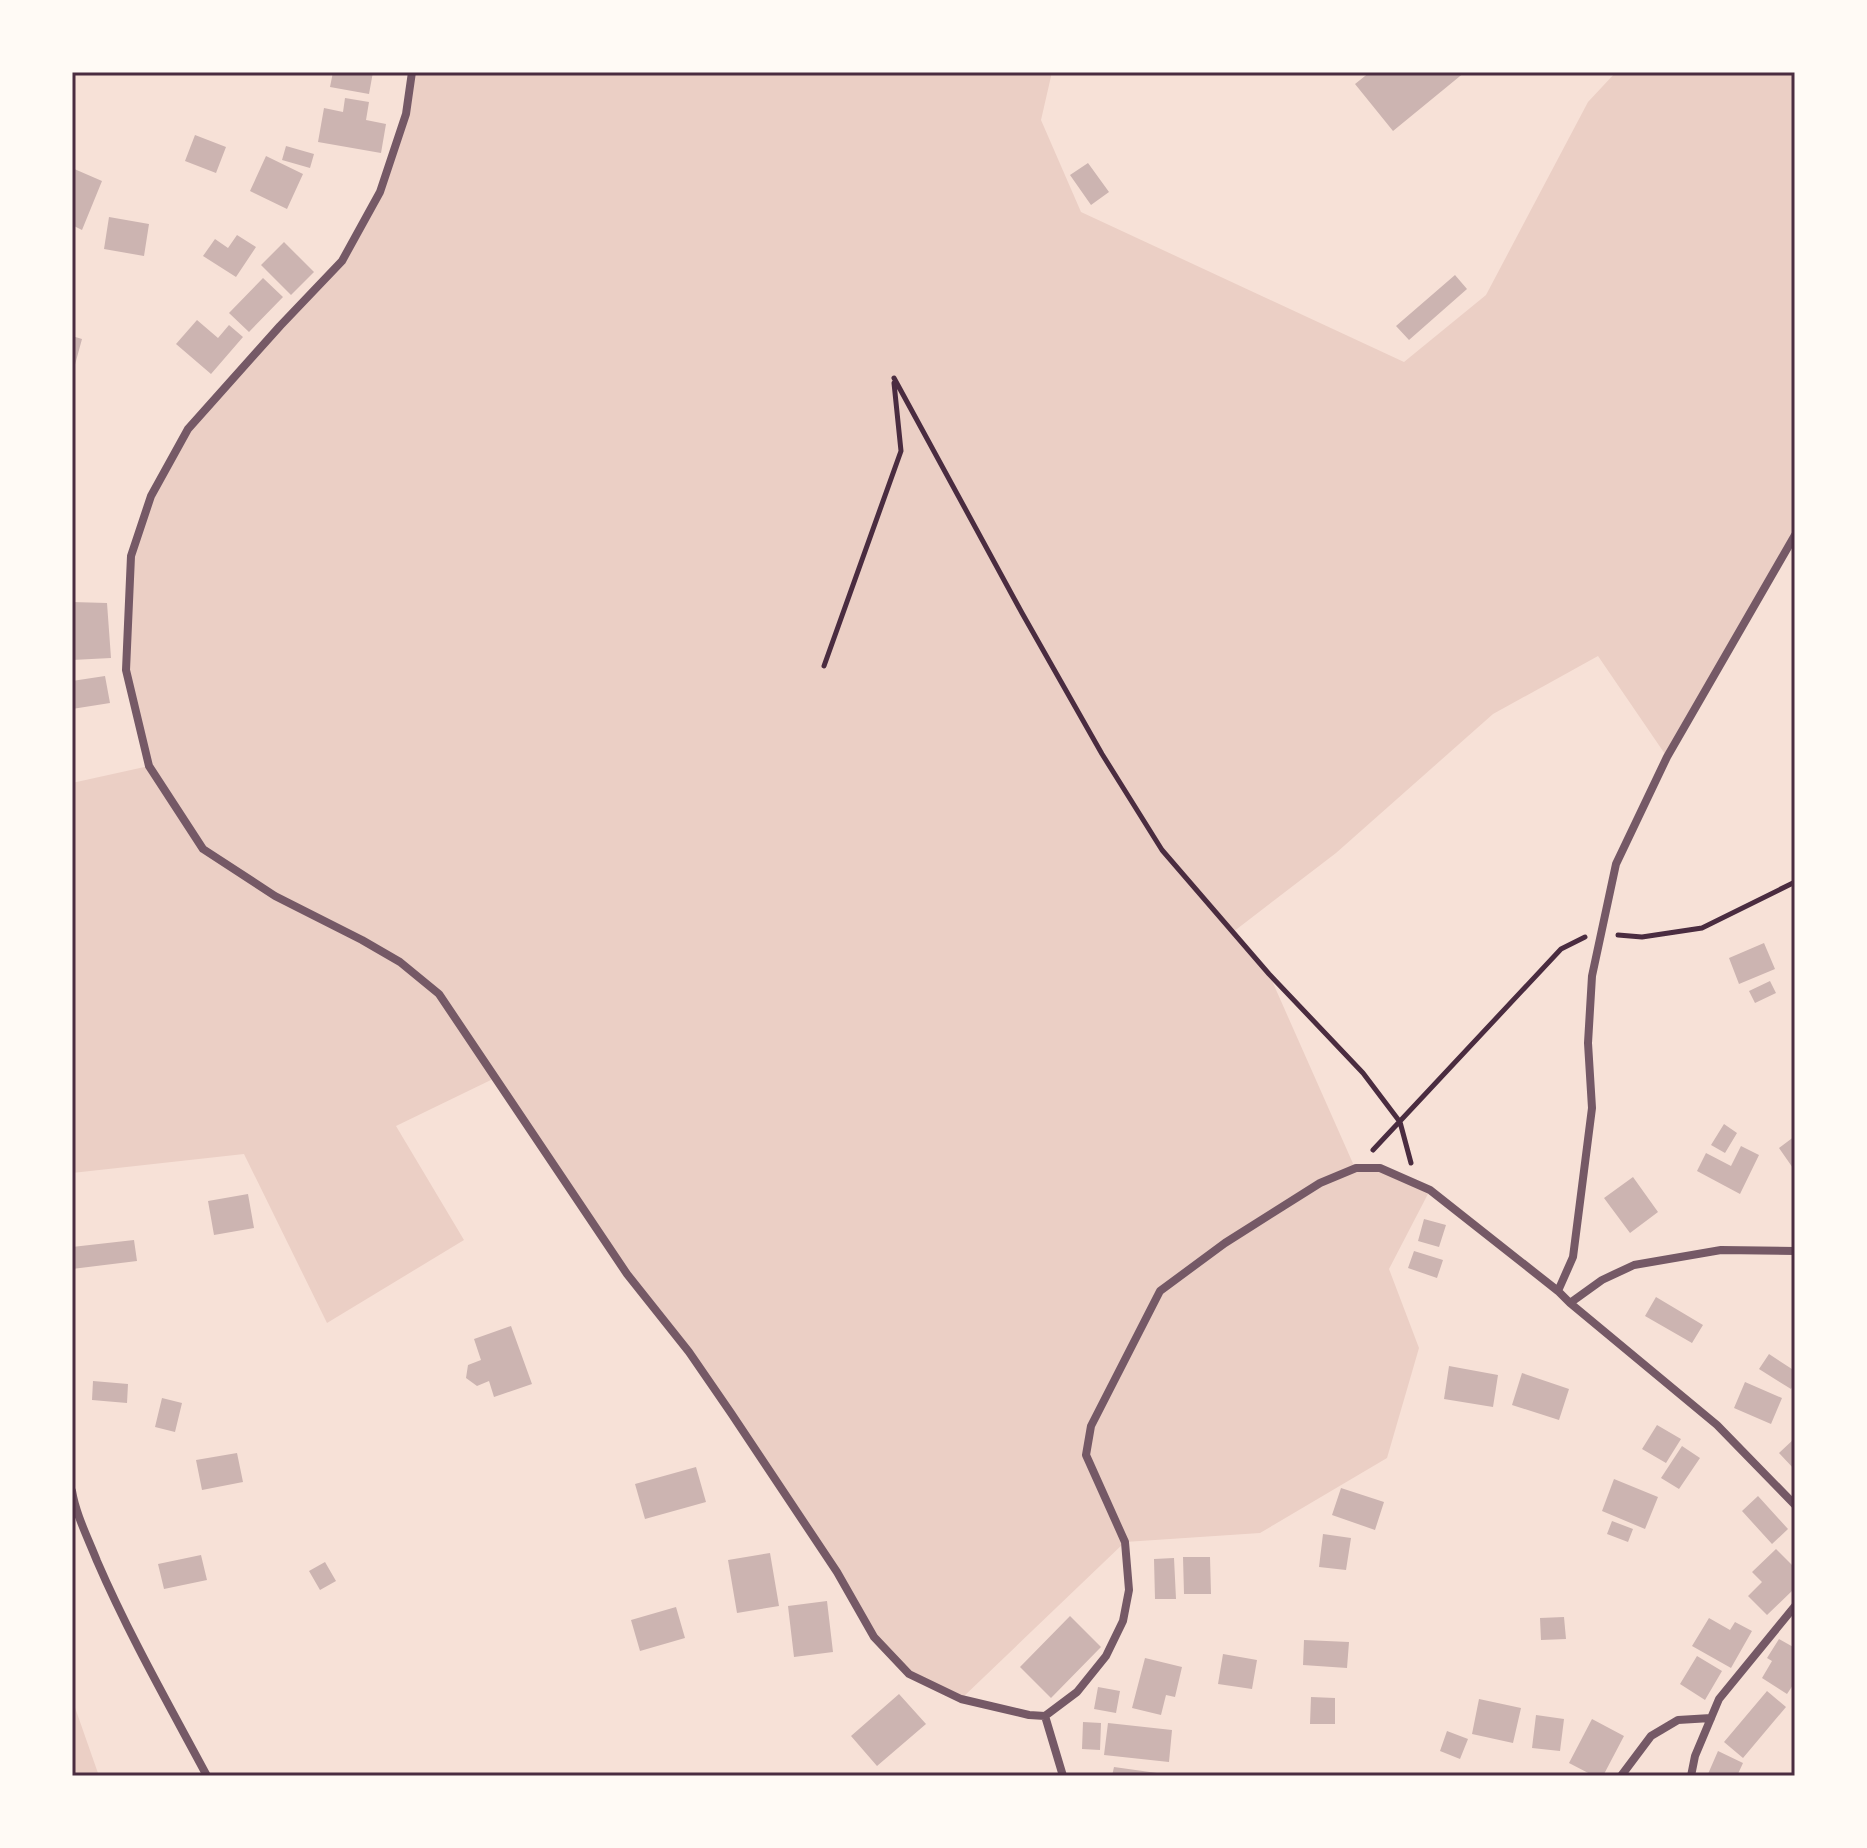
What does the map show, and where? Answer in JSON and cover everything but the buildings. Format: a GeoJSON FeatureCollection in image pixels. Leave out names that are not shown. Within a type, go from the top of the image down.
{"type":"FeatureCollection","features":[{"type":"Feature","properties":{"kind":"street"},"geometry":{"type":"LineString","coordinates":[[412,72],[406,114],[380,192],[342,261],[188,429],[151,496],[131,556],[126,670],[149,766],[203,849],[275,896],[400,962],[439,994],[627,1274],[689,1352],[731,1413],[837,1572],[874,1637],[909,1674],[961,1699],[1029,1715],[1045,1716],[1077,1692],[1106,1656],[1123,1621],[1129,1590],[1125,1542],[1086,1455],[1091,1426],[1160,1291],[1237,1236],[1320,1183],[1356,1168],[1380,1168],[1430,1190],[1558,1291],[1717,1425],[1795,1505]]}},
{"type":"Feature","properties":{"kind":"street"},"geometry":{"type":"LineString","coordinates":[[1558,1291],[1573,1257],[1592,1108],[1588,1043],[1592,976],[1616,864],[1667,757],[1795,535]]}},
{"type":"Feature","properties":{"kind":"street"},"geometry":{"type":"LineString","coordinates":[[1570,1303],[1602,1280],[1634,1265],[1721,1250],[1795,1251]]}},
{"type":"Feature","properties":{"kind":"street"},"geometry":{"type":"LineString","coordinates":[[72,1491],[74,1505],[105,1579],[207,1776]]}},
{"type":"Feature","properties":{"kind":"street"},"geometry":{"type":"LineString","coordinates":[[1691,1776],[1695,1756],[1719,1699],[1795,1606]]}},
{"type":"Feature","properties":{"kind":"street"},"geometry":{"type":"LineString","coordinates":[[1045,1716],[1063,1776]]}},
{"type":"Feature","properties":{"kind":"street"},"geometry":{"type":"LineString","coordinates":[[1621,1776],[1651,1736],[1678,1720],[1711,1718]]}},
{"type":"Feature","properties":{"kind":"path"},"geometry":{"type":"LineString","coordinates":[[824,666],[901,451],[894,378],[1029,626],[1102,754],[1162,850],[1269,974],[1363,1073],[1400,1122],[1417,1184]]}},
{"type":"Feature","properties":{"kind":"path"},"geometry":{"type":"LineString","coordinates":[[1356,1168],[1561,949],[1580,938],[1601,934],[1642,937],[1702,928],[1795,882]]}},
{"type":"Feature","properties":{"kind":"shaded area"},"geometry":{"type":"Polygon","coordinates":[[[412,72],[1052,72],[1041,120],[1081,212],[1404,362],[1486,295],[1588,102],[1616,72],[1795,72],[1795,535],[1667,757],[1598,656],[1493,714],[1336,853],[1233,932],[1269,974],[1355,1168],[1380,1168],[1430,1190],[1389,1269],[1419,1348],[1387,1458],[1260,1533],[1125,1542],[961,1699],[909,1674],[874,1637],[837,1572],[731,1413],[627,1274],[495,1078],[396,1126],[464,1240],[327,1323],[244,1154],[72,1173],[72,783],[149,766],[126,670],[131,556],[151,496],[188,429],[342,261],[380,192],[406,114],[412,72]]]}},
{"type":"Feature","properties":{"kind":"shaded area"},"geometry":{"type":"Polygon","coordinates":[[[72,1699],[99,1776],[72,1776],[72,1699]]]}}]}
